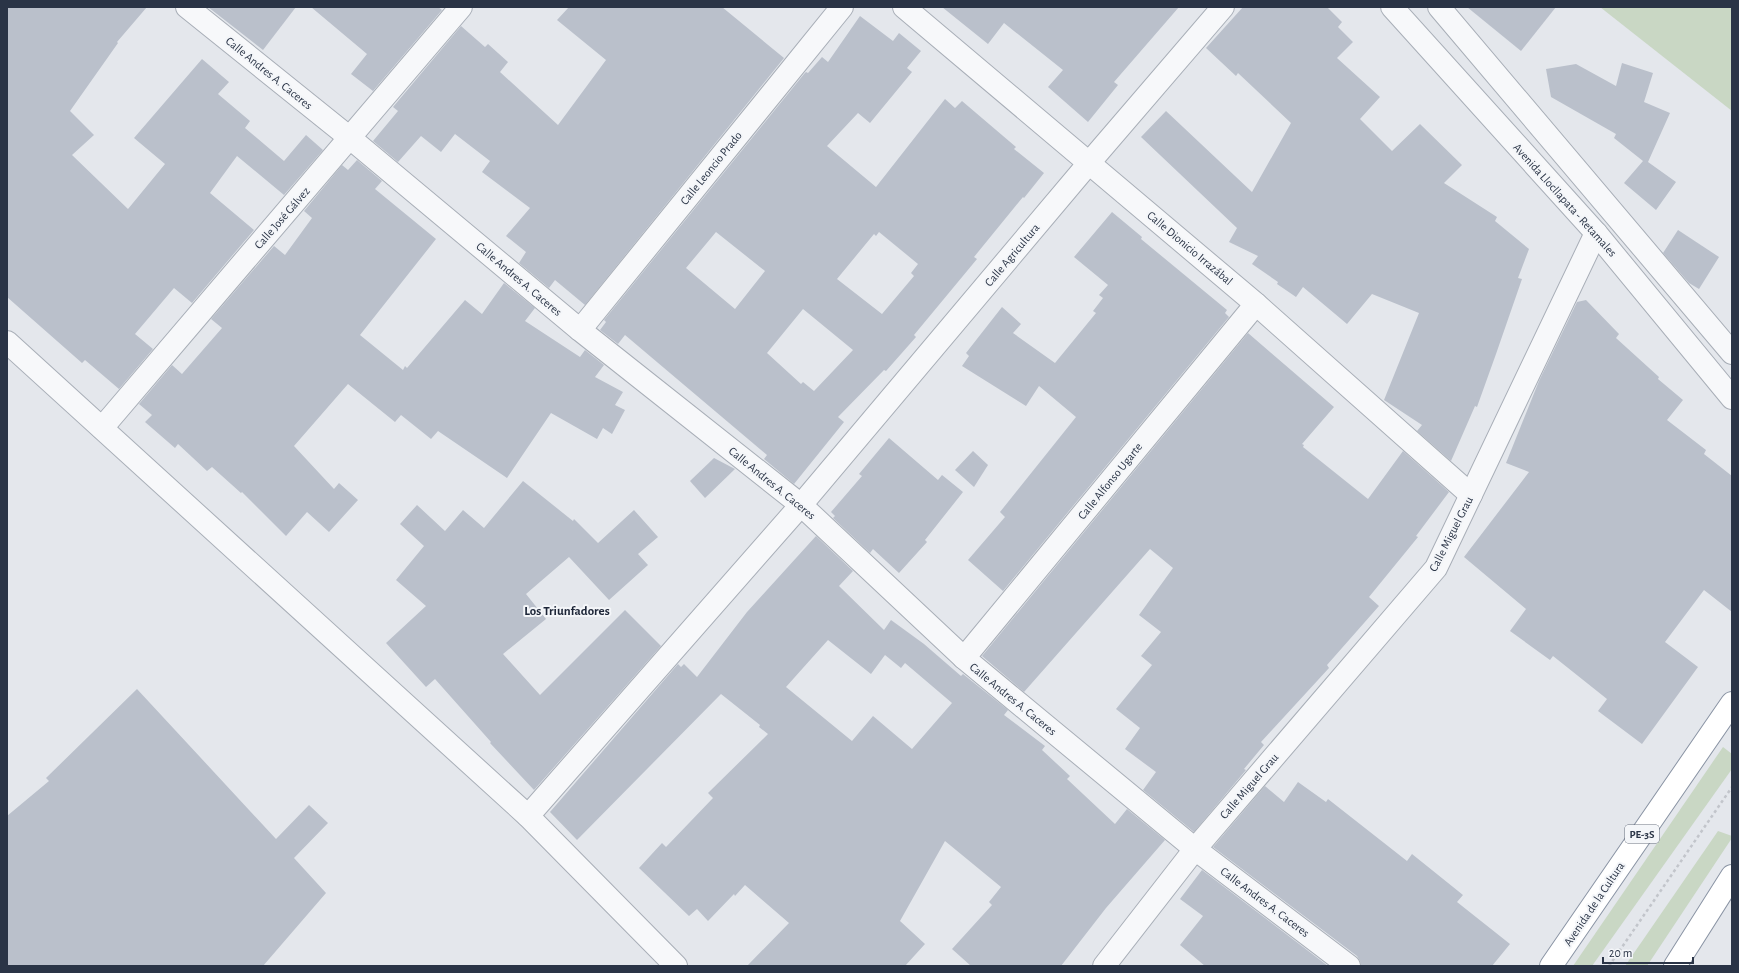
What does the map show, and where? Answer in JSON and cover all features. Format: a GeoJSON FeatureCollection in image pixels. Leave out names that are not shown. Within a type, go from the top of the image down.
{"type":"FeatureCollection","features":[{"type":"Feature","properties":{"kind":"highway","name":"Avenida de la Cultura"},"geometry":{"type":"LineString","coordinates":[[1551,966],[1732,703]]}},
{"type":"Feature","properties":{"kind":"highway"},"geometry":{"type":"LineString","coordinates":[[1675,966],[1732,876]]}},
{"type":"Feature","properties":{"kind":"street","name":"Calle Andres A. Caceres"},"geometry":{"type":"LineString","coordinates":[[187,7],[350,138],[580,330],[802,505],[964,658],[1195,849],[1349,966]]}},
{"type":"Feature","properties":{"kind":"street","name":"Calle José Gálvez"},"geometry":{"type":"LineString","coordinates":[[102,428],[461,7]]}},
{"type":"Feature","properties":{"kind":"street","name":"Calle Leoncio Prado"},"geometry":{"type":"LineString","coordinates":[[580,330],[842,7]]}},
{"type":"Feature","properties":{"kind":"street","name":"Calle Dionicio Irrazábal"},"geometry":{"type":"LineString","coordinates":[[904,7],[1256,304],[1471,495]]}},
{"type":"Feature","properties":{"kind":"street","name":"Calle Agricultura"},"geometry":{"type":"LineString","coordinates":[[528,816],[802,505],[1089,163],[1224,7]]}},
{"type":"Feature","properties":{"kind":"street","name":"Avenida Llocllapata - Retamales"},"geometry":{"type":"LineString","coordinates":[[1392,7],[1596,232],[1732,398]]}},
{"type":"Feature","properties":{"kind":"street"},"geometry":{"type":"LineString","coordinates":[[1439,7],[1732,353]]}},
{"type":"Feature","properties":{"kind":"street","name":"Calle Miguel Grau"},"geometry":{"type":"LineString","coordinates":[[1104,966],[1195,849],[1436,568],[1596,232]]}},
{"type":"Feature","properties":{"kind":"street","name":"Calle Alfonso Ugarte"},"geometry":{"type":"LineString","coordinates":[[964,658],[1256,304]]}},
{"type":"Feature","properties":{"kind":"street"},"geometry":{"type":"LineString","coordinates":[[7,342],[528,816],[676,966]]}},
{"type":"Feature","properties":{"kind":"path"},"geometry":{"type":"LineString","coordinates":[[1608,966],[1732,787]]}},
{"type":"Feature","properties":{"kind":"green space"},"geometry":{"type":"Polygon","coordinates":[[[1600,7],[1732,7],[1732,111],[1600,7]]]}},
{"type":"Feature","properties":{"kind":"green space"},"geometry":{"type":"Polygon","coordinates":[[[1723,747],[1732,754],[1732,769],[1592,966],[1573,966],[1723,747]]]}},
{"type":"Feature","properties":{"kind":"green space"},"geometry":{"type":"Polygon","coordinates":[[[1718,831],[1732,836],[1732,838],[1647,966],[1625,966],[1718,831]]]}},
{"type":"Feature","properties":{"kind":"building"},"geometry":{"type":"Polygon","coordinates":[[[7,7],[147,7],[117,42],[118,43],[70,111],[94,135],[72,155],[128,209],[165,164],[134,138],[202,59],[229,82],[218,94],[250,121],[245,128],[284,161],[306,135],[323,150],[284,195],[237,156],[210,193],[254,230],[192,303],[174,288],[135,334],[153,349],[119,389],[85,360],[82,363],[7,297],[7,7]]]}},
{"type":"Feature","properties":{"kind":"building"},"geometry":{"type":"Polygon","coordinates":[[[208,7],[296,7],[263,50],[208,7]]]}},
{"type":"Feature","properties":{"kind":"building"},"geometry":{"type":"Polygon","coordinates":[[[311,7],[438,7],[442,10],[373,91],[351,74],[367,54],[311,7]]]}},
{"type":"Feature","properties":{"kind":"building"},"geometry":{"type":"Polygon","coordinates":[[[569,7],[722,7],[784,58],[585,305],[555,280],[549,288],[519,263],[526,252],[506,236],[530,208],[482,172],[490,161],[455,134],[441,152],[421,136],[398,162],[373,141],[398,111],[393,107],[461,26],[485,47],[488,44],[508,62],[500,72],[558,125],[606,60],[557,20],[569,7]]]}},
{"type":"Feature","properties":{"kind":"building"},"geometry":{"type":"Polygon","coordinates":[[[942,7],[1179,7],[1114,82],[1118,85],[1088,122],[1048,87],[1063,70],[1004,23],[988,44],[942,7]]]}},
{"type":"Feature","properties":{"kind":"building"},"geometry":{"type":"Polygon","coordinates":[[[1243,7],[1327,7],[1342,22],[1338,27],[1353,42],[1337,58],[1380,97],[1360,119],[1392,151],[1420,124],[1462,165],[1444,183],[1497,217],[1495,221],[1529,249],[1518,278],[1522,279],[1477,407],[1475,406],[1451,461],[1417,431],[1422,425],[1384,400],[1419,313],[1372,294],[1347,324],[1303,287],[1296,297],[1277,284],[1278,282],[1252,264],[1258,256],[1229,242],[1237,228],[1141,137],[1166,111],[1252,192],[1291,123],[1238,73],[1236,76],[1206,48],[1243,7]]]}},
{"type":"Feature","properties":{"kind":"building"},"geometry":{"type":"Polygon","coordinates":[[[1467,7],[1556,7],[1521,51],[1467,7]]]}},
{"type":"Feature","properties":{"kind":"building"},"geometry":{"type":"Polygon","coordinates":[[[860,16],[893,41],[899,33],[921,51],[907,68],[912,72],[870,123],[858,113],[827,146],[876,187],[945,99],[955,108],[962,101],[1016,147],[1014,149],[1044,173],[974,257],[977,259],[914,335],[916,337],[886,371],[884,370],[838,417],[844,422],[794,484],[764,459],[767,455],[625,335],[618,344],[600,330],[606,322],[604,320],[804,74],[806,72],[808,73],[822,57],[828,62],[860,16]],[[716,232],[686,268],[735,309],[765,271],[716,232]],[[879,232],[876,236],[874,234],[837,279],[882,314],[914,276],[911,273],[918,264],[879,232]],[[803,309],[767,353],[801,384],[803,382],[814,391],[853,350],[803,309]]]}},
{"type":"Feature","properties":{"kind":"building"},"geometry":{"type":"Polygon","coordinates":[[[1622,63],[1653,73],[1644,102],[1670,113],[1648,162],[1676,182],[1656,210],[1624,183],[1643,161],[1614,138],[1616,134],[1551,97],[1546,69],[1576,64],[1616,86],[1622,63]]]}},
{"type":"Feature","properties":{"kind":"building"},"geometry":{"type":"Polygon","coordinates":[[[357,160],[382,181],[375,189],[436,239],[360,335],[403,370],[405,366],[407,368],[465,300],[482,314],[504,283],[535,308],[525,321],[580,357],[585,350],[604,365],[595,377],[623,392],[615,405],[625,410],[612,434],[603,428],[597,439],[551,413],[507,478],[438,431],[431,439],[401,415],[395,422],[348,384],[294,446],[334,489],[339,483],[358,500],[329,532],[307,512],[286,536],[242,492],[241,493],[212,467],[207,471],[178,444],[175,448],[145,422],[152,415],[139,404],[172,365],[182,374],[222,328],[211,319],[274,246],[285,255],[312,218],[304,211],[342,165],[348,170],[357,160]]]}},
{"type":"Feature","properties":{"kind":"building"},"geometry":{"type":"Polygon","coordinates":[[[1112,212],[1142,237],[1141,239],[1227,310],[1225,313],[1229,317],[1003,591],[968,560],[1005,517],[1000,512],[1076,417],[1039,386],[1026,406],[962,366],[969,356],[966,353],[1002,307],[1021,324],[1013,333],[1055,363],[1096,313],[1093,311],[1103,298],[1099,295],[1108,285],[1074,257],[1112,212]]]}},
{"type":"Feature","properties":{"kind":"building"},"geometry":{"type":"Polygon","coordinates":[[[1678,230],[1719,257],[1699,289],[1689,283],[1663,253],[1678,230]]]}},
{"type":"Feature","properties":{"kind":"building"},"geometry":{"type":"Polygon","coordinates":[[[1586,300],[1619,334],[1616,338],[1659,377],[1658,379],[1683,400],[1667,420],[1706,450],[1704,454],[1732,476],[1732,612],[1704,590],[1665,642],[1698,667],[1642,744],[1598,711],[1607,699],[1553,656],[1550,660],[1510,631],[1526,609],[1464,557],[1529,472],[1506,463],[1539,381],[1577,302],[1586,300]]]}},
{"type":"Feature","properties":{"kind":"building"},"geometry":{"type":"Polygon","coordinates":[[[1248,333],[1334,407],[1302,444],[1304,445],[1303,447],[1368,499],[1403,451],[1449,492],[1416,536],[1418,537],[1369,597],[1379,606],[1327,665],[1329,668],[1261,742],[1264,745],[1244,769],[1246,770],[1194,832],[1143,790],[1156,772],[1125,749],[1140,728],[1116,709],[1152,665],[1141,656],[1161,632],[1139,615],[1173,568],[1150,549],[1024,692],[982,656],[1248,333]]]}},
{"type":"Feature","properties":{"kind":"building"},"geometry":{"type":"Polygon","coordinates":[[[889,438],[938,480],[942,475],[963,492],[925,540],[927,542],[899,573],[873,549],[870,553],[833,518],[835,516],[831,512],[862,476],[859,474],[889,438]]]}},
{"type":"Feature","properties":{"kind":"building"},"geometry":{"type":"Polygon","coordinates":[[[973,451],[988,465],[974,487],[955,470],[973,451]]]}},
{"type":"Feature","properties":{"kind":"building"},"geometry":{"type":"Polygon","coordinates":[[[714,458],[735,469],[705,498],[690,481],[714,458]]]}},
{"type":"Feature","properties":{"kind":"building"},"geometry":{"type":"Polygon","coordinates":[[[523,481],[573,521],[574,519],[598,543],[634,510],[658,537],[638,554],[648,565],[609,600],[569,557],[526,594],[546,619],[503,654],[540,695],[625,610],[661,646],[534,790],[490,743],[491,742],[435,679],[426,687],[386,643],[426,606],[396,580],[424,546],[400,524],[417,505],[445,531],[463,510],[484,528],[523,481]]]}},
{"type":"Feature","properties":{"kind":"building"},"geometry":{"type":"Polygon","coordinates":[[[816,536],[853,571],[839,586],[884,630],[891,620],[924,644],[961,676],[963,674],[1008,710],[1004,715],[1045,746],[1042,750],[1070,776],[1067,779],[1115,824],[1127,809],[1165,840],[1106,908],[1061,966],[971,966],[952,949],[992,905],[989,902],[1001,887],[945,841],[900,921],[925,944],[905,966],[747,966],[789,923],[745,885],[735,896],[734,894],[708,921],[697,909],[689,916],[639,868],[662,843],[666,847],[713,798],[708,793],[768,734],[759,727],[760,725],[721,694],[577,840],[550,812],[678,664],[681,667],[684,664],[697,677],[747,612],[816,536]],[[828,640],[786,687],[852,741],[873,716],[912,749],[952,703],[905,663],[901,668],[885,655],[871,674],[828,640]]]}},
{"type":"Feature","properties":{"kind":"building"},"geometry":{"type":"Polygon","coordinates":[[[137,689],[276,839],[309,805],[328,823],[294,858],[326,893],[263,966],[7,966],[7,816],[49,781],[46,778],[137,689]]]}},
{"type":"Feature","properties":{"kind":"building"},"geometry":{"type":"Polygon","coordinates":[[[1298,782],[1326,802],[1328,799],[1407,861],[1412,854],[1463,895],[1457,902],[1510,944],[1492,966],[1361,966],[1357,956],[1213,847],[1265,786],[1284,802],[1298,782]]]}},
{"type":"Feature","properties":{"kind":"building"},"geometry":{"type":"Polygon","coordinates":[[[1202,870],[1328,966],[1205,966],[1180,945],[1203,916],[1180,899],[1202,870]]]}},
{"type":"Feature","properties":{"kind":"district","name":"Los Triunfadores"},"geometry":{"type":"Point","coordinates":[567,610]}}]}
